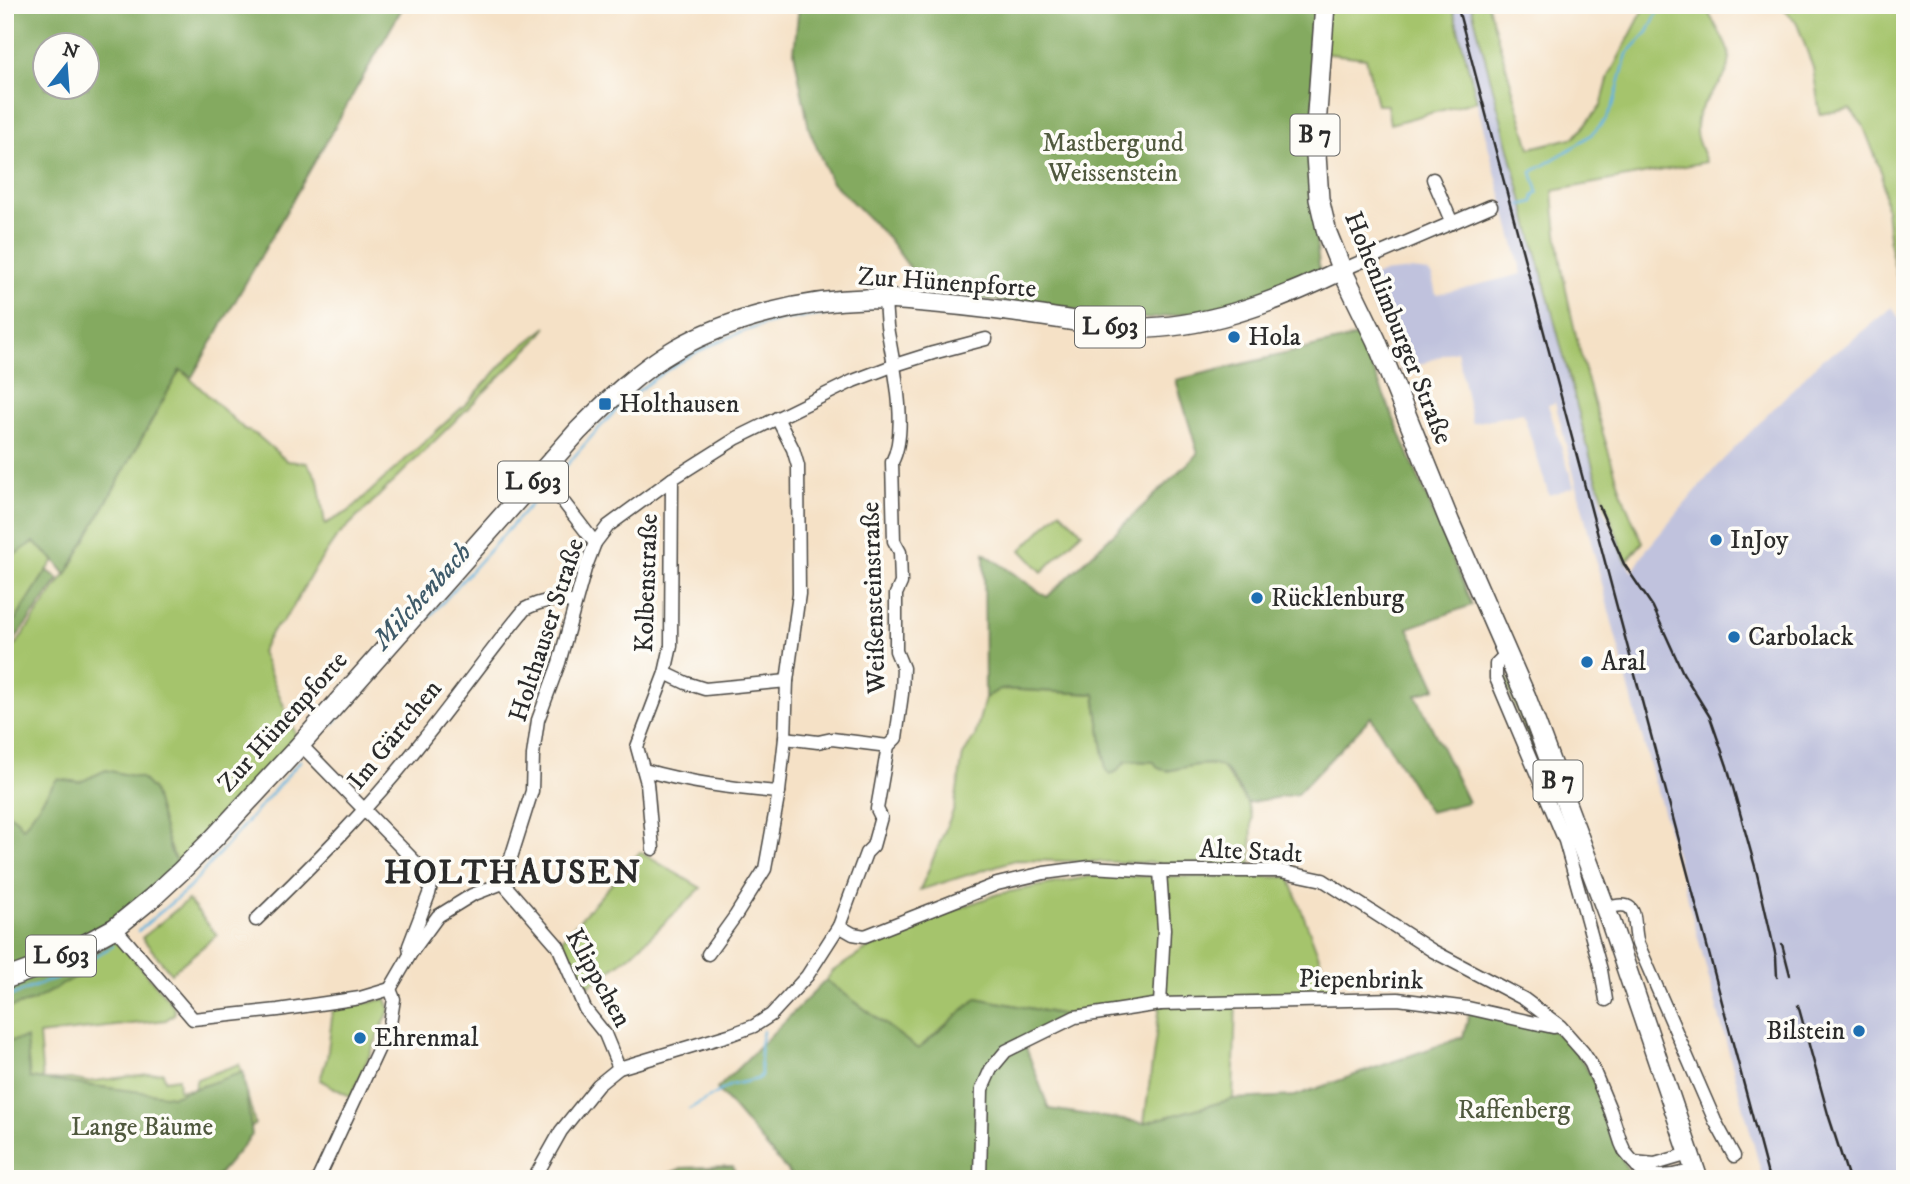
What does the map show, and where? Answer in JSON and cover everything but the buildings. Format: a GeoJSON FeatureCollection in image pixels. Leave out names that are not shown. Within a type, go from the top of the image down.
{"type":"FeatureCollection","features":[{"type":"Feature","properties":{"kind":"main road","name":"Hohenlimburger Straße"},"geometry":{"type":"LineString","coordinates":[[1325,5],[1315,140],[1319,199],[1327,233],[1376,340],[1543,741],[1605,909],[1694,1168]]}},
{"type":"Feature","properties":{"kind":"main road","name":"Zur Hünenpforte"},"geometry":{"type":"LineString","coordinates":[[5,979],[52,961],[115,928],[181,871],[300,744],[605,404],[634,379],[678,348],[731,323],[824,303],[865,299],[973,306],[1119,328],[1142,329],[1192,324],[1235,314],[1342,270]]}},
{"type":"Feature","properties":{"kind":"street"},"geometry":{"type":"LineString","coordinates":[[1433,178],[1452,223]]}},
{"type":"Feature","properties":{"kind":"street"},"geometry":{"type":"LineString","coordinates":[[1342,270],[1491,206]]}},
{"type":"Feature","properties":{"kind":"street","name":"Weißensteinstraße"},"geometry":{"type":"LineString","coordinates":[[790,994],[807,976],[839,926],[866,853],[873,846],[881,817],[877,809],[888,746],[895,738],[902,694],[903,667],[896,651],[896,594],[901,583],[900,552],[894,541],[892,463],[897,452],[899,405],[885,300]]}},
{"type":"Feature","properties":{"kind":"street","name":"Holthauser Straße"},"geometry":{"type":"LineString","coordinates":[[503,883],[532,791],[538,720],[595,543],[608,526],[737,438],[777,418],[836,389],[895,365],[986,340]]}},
{"type":"Feature","properties":{"kind":"street"},"geometry":{"type":"LineString","coordinates":[[708,954],[765,869],[779,792],[785,738],[787,681],[799,594],[798,466],[793,449],[777,418]]}},
{"type":"Feature","properties":{"kind":"street"},"geometry":{"type":"LineString","coordinates":[[541,473],[595,543]]}},
{"type":"Feature","properties":{"kind":"street","name":"Kolbenstraße"},"geometry":{"type":"LineString","coordinates":[[653,849],[647,783],[637,747],[666,673],[671,646],[672,480]]}},
{"type":"Feature","properties":{"kind":"street","name":"Im Gärtchen"},"geometry":{"type":"LineString","coordinates":[[256,920],[364,810],[424,740],[468,679],[525,609],[549,600],[575,603]]}},
{"type":"Feature","properties":{"kind":"street"},"geometry":{"type":"LineString","coordinates":[[1508,655],[1496,664],[1496,678],[1564,841],[1601,970],[1606,1000]]}},
{"type":"Feature","properties":{"kind":"street"},"geometry":{"type":"LineString","coordinates":[[666,673],[687,684],[705,689],[787,681]]}},
{"type":"Feature","properties":{"kind":"street"},"geometry":{"type":"LineString","coordinates":[[785,738],[818,742],[832,739],[888,746]]}},
{"type":"Feature","properties":{"kind":"street"},"geometry":{"type":"LineString","coordinates":[[300,744],[429,876],[431,886],[409,946],[411,953]]}},
{"type":"Feature","properties":{"kind":"street"},"geometry":{"type":"LineString","coordinates":[[644,770],[679,780],[725,788],[779,792]]}},
{"type":"Feature","properties":{"kind":"street","name":"Alte Stadt"},"geometry":{"type":"LineString","coordinates":[[839,926],[853,934],[865,936],[997,884],[1044,873],[1090,867],[1160,871],[1280,871],[1323,880],[1433,951],[1524,999],[1560,1026],[1591,1064],[1621,1143],[1632,1162],[1694,1168]]}},
{"type":"Feature","properties":{"kind":"street"},"geometry":{"type":"LineString","coordinates":[[1160,871],[1164,929],[1160,1004]]}},
{"type":"Feature","properties":{"kind":"street"},"geometry":{"type":"LineString","coordinates":[[115,928],[192,1018],[278,1010],[360,998],[390,989],[411,953],[438,916],[472,895],[503,883]]}},
{"type":"Feature","properties":{"kind":"street","name":"Klippchen"},"geometry":{"type":"LineString","coordinates":[[503,883],[558,946],[585,1009],[605,1034],[619,1068]]}},
{"type":"Feature","properties":{"kind":"street"},"geometry":{"type":"LineString","coordinates":[[1605,909],[1618,905],[1634,911],[1638,944],[1714,1121],[1734,1156]]}},
{"type":"Feature","properties":{"kind":"street"},"geometry":{"type":"LineString","coordinates":[[318,1179],[390,1024],[394,999],[390,989]]}},
{"type":"Feature","properties":{"kind":"street","name":"Klippchen"},"geometry":{"type":"LineString","coordinates":[[534,1179],[561,1131],[598,1085],[619,1068],[754,1026],[771,1015],[790,994]]}},
{"type":"Feature","properties":{"kind":"street","name":"Piepenbrink"},"geometry":{"type":"LineString","coordinates":[[981,1179],[982,1089],[991,1069],[1006,1051],[1075,1017],[1160,1004],[1398,999],[1468,1008],[1553,1027],[1560,1026]]}},
{"type":"Feature","properties":{"kind":"shaded area"},"geometry":{"type":"Polygon","coordinates":[[[1451,5],[1471,5],[1605,512],[1632,573],[1647,549],[1716,467],[1822,359],[1842,348],[1892,307],[1905,326],[1905,1179],[1763,1179],[1637,719],[1547,371],[1555,403],[1548,405],[1574,487],[1549,495],[1523,413],[1472,423],[1457,351],[1402,372],[1363,285],[1365,280],[1381,273],[1413,270],[1428,272],[1432,276],[1436,295],[1522,274],[1451,5]]]}},
{"type":"Feature","properties":{"kind":"green space"},"geometry":{"type":"Polygon","coordinates":[[[5,5],[395,5],[302,176],[181,370],[244,429],[257,435],[287,461],[307,463],[318,480],[325,524],[348,512],[467,403],[511,355],[547,327],[536,341],[336,538],[293,607],[272,631],[261,652],[300,744],[181,871],[166,839],[5,964],[5,812],[8,808],[5,805],[5,660],[71,566],[42,550],[54,560],[5,637],[5,5]]]}},
{"type":"Feature","properties":{"kind":"green space"},"geometry":{"type":"Polygon","coordinates":[[[5,5],[404,5],[192,377],[180,370],[66,575],[34,542],[11,557],[5,567],[5,5]]]}},
{"type":"Feature","properties":{"kind":"green space","name":"Mastberg und Weissenstein"},"geometry":{"type":"Polygon","coordinates":[[[799,5],[1319,5],[1310,182],[1320,275],[1303,283],[1213,309],[1149,319],[928,293],[888,238],[830,180],[809,129],[794,52],[799,5]]]}},
{"type":"Feature","properties":{"kind":"green space"},"geometry":{"type":"Polygon","coordinates":[[[1325,5],[1452,5],[1477,101],[1390,124],[1387,105],[1377,105],[1366,58],[1321,53],[1325,5]]]}},
{"type":"Feature","properties":{"kind":"green space"},"geometry":{"type":"Polygon","coordinates":[[[1471,5],[1488,5],[1530,148],[1575,137],[1601,106],[1609,76],[1646,5],[1704,5],[1728,49],[1729,64],[1726,73],[1707,99],[1697,119],[1696,135],[1706,162],[1553,191],[1564,281],[1584,369],[1619,486],[1643,542],[1626,562],[1594,471],[1471,5]]]}},
{"type":"Feature","properties":{"kind":"green space"},"geometry":{"type":"Polygon","coordinates":[[[1780,5],[1905,5],[1905,295],[1899,286],[1890,246],[1882,174],[1863,125],[1850,109],[1820,114],[1813,68],[1797,23],[1780,5]]]}},
{"type":"Feature","properties":{"kind":"green space"},"geometry":{"type":"Polygon","coordinates":[[[1359,336],[1472,605],[1408,628],[1436,688],[1416,695],[1468,802],[1429,812],[1371,717],[1297,794],[1247,803],[1228,772],[1216,765],[1166,770],[1158,768],[1154,762],[1126,761],[1116,772],[1110,774],[1106,770],[1095,694],[1000,689],[985,698],[984,553],[1047,597],[1198,454],[1176,380],[1359,336]]]}},
{"type":"Feature","properties":{"kind":"green space"},"geometry":{"type":"Polygon","coordinates":[[[1060,511],[1082,532],[1042,572],[1021,550],[1060,511]]]}},
{"type":"Feature","properties":{"kind":"green space"},"geometry":{"type":"Polygon","coordinates":[[[47,570],[59,579],[5,653],[5,637],[47,570]]]}},
{"type":"Feature","properties":{"kind":"green space"},"geometry":{"type":"Polygon","coordinates":[[[1501,670],[1505,672],[1521,707],[1562,820],[1503,683],[1501,670]]]}},
{"type":"Feature","properties":{"kind":"green space"},"geometry":{"type":"Polygon","coordinates":[[[1000,689],[1095,694],[1106,770],[1110,773],[1116,772],[1126,761],[1154,762],[1168,771],[1188,766],[1222,767],[1247,803],[1252,818],[1251,865],[1015,860],[920,890],[954,809],[963,755],[975,736],[985,698],[1000,689]]]}},
{"type":"Feature","properties":{"kind":"green space"},"geometry":{"type":"Polygon","coordinates":[[[106,770],[141,778],[153,790],[170,850],[182,871],[72,951],[79,975],[33,1001],[5,1009],[5,811],[23,828],[57,779],[80,782],[106,770]]]}},
{"type":"Feature","properties":{"kind":"green space"},"geometry":{"type":"Polygon","coordinates":[[[640,852],[701,888],[631,955],[590,985],[583,987],[558,944],[640,852]]]}},
{"type":"Feature","properties":{"kind":"green space"},"geometry":{"type":"Polygon","coordinates":[[[1092,876],[1289,877],[1335,999],[1236,1000],[1233,1099],[1144,1123],[1160,1005],[1075,1017],[977,998],[918,1049],[826,980],[833,971],[894,932],[998,894],[1092,876]]]}},
{"type":"Feature","properties":{"kind":"green space"},"geometry":{"type":"Polygon","coordinates":[[[188,900],[217,935],[171,973],[142,938],[188,900]]]}},
{"type":"Feature","properties":{"kind":"green space","name":"Lange Bäume"},"geometry":{"type":"Polygon","coordinates":[[[113,942],[120,943],[173,1005],[175,1013],[166,1020],[39,1035],[43,1081],[70,1079],[87,1082],[163,1072],[165,1080],[178,1078],[179,1090],[194,1089],[197,1079],[239,1064],[255,1124],[202,1175],[161,1179],[5,1179],[5,993],[66,970],[113,942]]]}},
{"type":"Feature","properties":{"kind":"green space","name":"Raffenberg"},"geometry":{"type":"Polygon","coordinates":[[[826,980],[918,1049],[977,998],[1075,1017],[1024,1042],[1049,1109],[1144,1123],[1233,1099],[1295,1096],[1463,1037],[1470,1011],[1550,1029],[1565,1040],[1588,1071],[1628,1170],[1649,1179],[794,1179],[717,1089],[826,980]]]}},
{"type":"Feature","properties":{"kind":"green space"},"geometry":{"type":"Polygon","coordinates":[[[386,999],[390,1009],[351,1097],[320,1080],[327,1058],[333,1009],[386,999]]]}},
{"type":"Feature","properties":{"kind":"green space","name":"Lange Bäume"},"geometry":{"type":"Polygon","coordinates":[[[26,1038],[30,1078],[173,1096],[243,1072],[252,1135],[215,1179],[5,1179],[5,1042],[26,1038]]]}},
{"type":"Feature","properties":{"kind":"green space"},"geometry":{"type":"Polygon","coordinates":[[[733,1166],[736,1179],[656,1179],[682,1168],[733,1166]]]}},
{"type":"Feature","properties":{"kind":"waterway"},"geometry":{"type":"LineString","coordinates":[[1521,205],[1533,202],[1538,192],[1532,172],[1577,145],[1606,119],[1613,106],[1627,54],[1648,32],[1661,5]]}},
{"type":"Feature","properties":{"kind":"waterway"},"geometry":{"type":"LineString","coordinates":[[1473,221],[1505,209]]}},
{"type":"Feature","properties":{"kind":"waterway"},"geometry":{"type":"LineString","coordinates":[[1449,232],[1464,225]]}},
{"type":"Feature","properties":{"kind":"waterway"},"geometry":{"type":"LineString","coordinates":[[1397,255],[1442,235]]}},
{"type":"Feature","properties":{"kind":"waterway","name":"Milchenbach"},"geometry":{"type":"LineString","coordinates":[[557,477],[621,406],[685,359],[709,346],[758,327],[783,320],[847,313]]}},
{"type":"Feature","properties":{"kind":"waterway","name":"Milchenbach"},"geometry":{"type":"LineString","coordinates":[[332,725],[542,492]]}},
{"type":"Feature","properties":{"kind":"waterway","name":"Milchenbach"},"geometry":{"type":"LineString","coordinates":[[138,931],[189,888],[301,760]]}},
{"type":"Feature","properties":{"kind":"waterway","name":"Milchenbach"},"geometry":{"type":"LineString","coordinates":[[5,998],[56,978],[113,946]]}},
{"type":"Feature","properties":{"kind":"waterway"},"geometry":{"type":"LineString","coordinates":[[689,1109],[731,1085],[758,1079],[761,1075],[760,1045],[763,1031]]}},
{"type":"Feature","properties":{"kind":"railway"},"geometry":{"type":"LineString","coordinates":[[1457,5],[1769,1179]]}},
{"type":"Feature","properties":{"kind":"railway"},"geometry":{"type":"LineString","coordinates":[[1599,506],[1624,564],[1653,607],[1683,673],[1710,717],[1727,766],[1757,874],[1776,957],[1777,977]]}},
{"type":"Feature","properties":{"kind":"railway"},"geometry":{"type":"LineString","coordinates":[[1782,944],[1790,975]]}},
{"type":"Feature","properties":{"kind":"railway"},"geometry":{"type":"LineString","coordinates":[[1798,1005],[1849,1179]]}},
{"type":"Feature","properties":{"kind":"place","name":"Hola"},"geometry":{"type":"Point","coordinates":[1234,337]}},
{"type":"Feature","properties":{"kind":"place","name":"Holthausen"},"geometry":{"type":"Point","coordinates":[605,404]}},
{"type":"Feature","properties":{"kind":"place","name":"InJoy"},"geometry":{"type":"Point","coordinates":[1716,540]}},
{"type":"Feature","properties":{"kind":"place","name":"Rücklenburg"},"geometry":{"type":"Point","coordinates":[1257,598]}},
{"type":"Feature","properties":{"kind":"place","name":"Carbolack"},"geometry":{"type":"Point","coordinates":[1734,637]}},
{"type":"Feature","properties":{"kind":"place","name":"Aral"},"geometry":{"type":"Point","coordinates":[1587,662]}},
{"type":"Feature","properties":{"kind":"place","name":"Bilstein"},"geometry":{"type":"Point","coordinates":[1859,1031]}},
{"type":"Feature","properties":{"kind":"place","name":"Ehrenmal"},"geometry":{"type":"Point","coordinates":[360,1038]}},
{"type":"Feature","properties":{"kind":"district","name":"HOLTHAUSEN"},"geometry":{"type":"Point","coordinates":[513,873]}}]}
